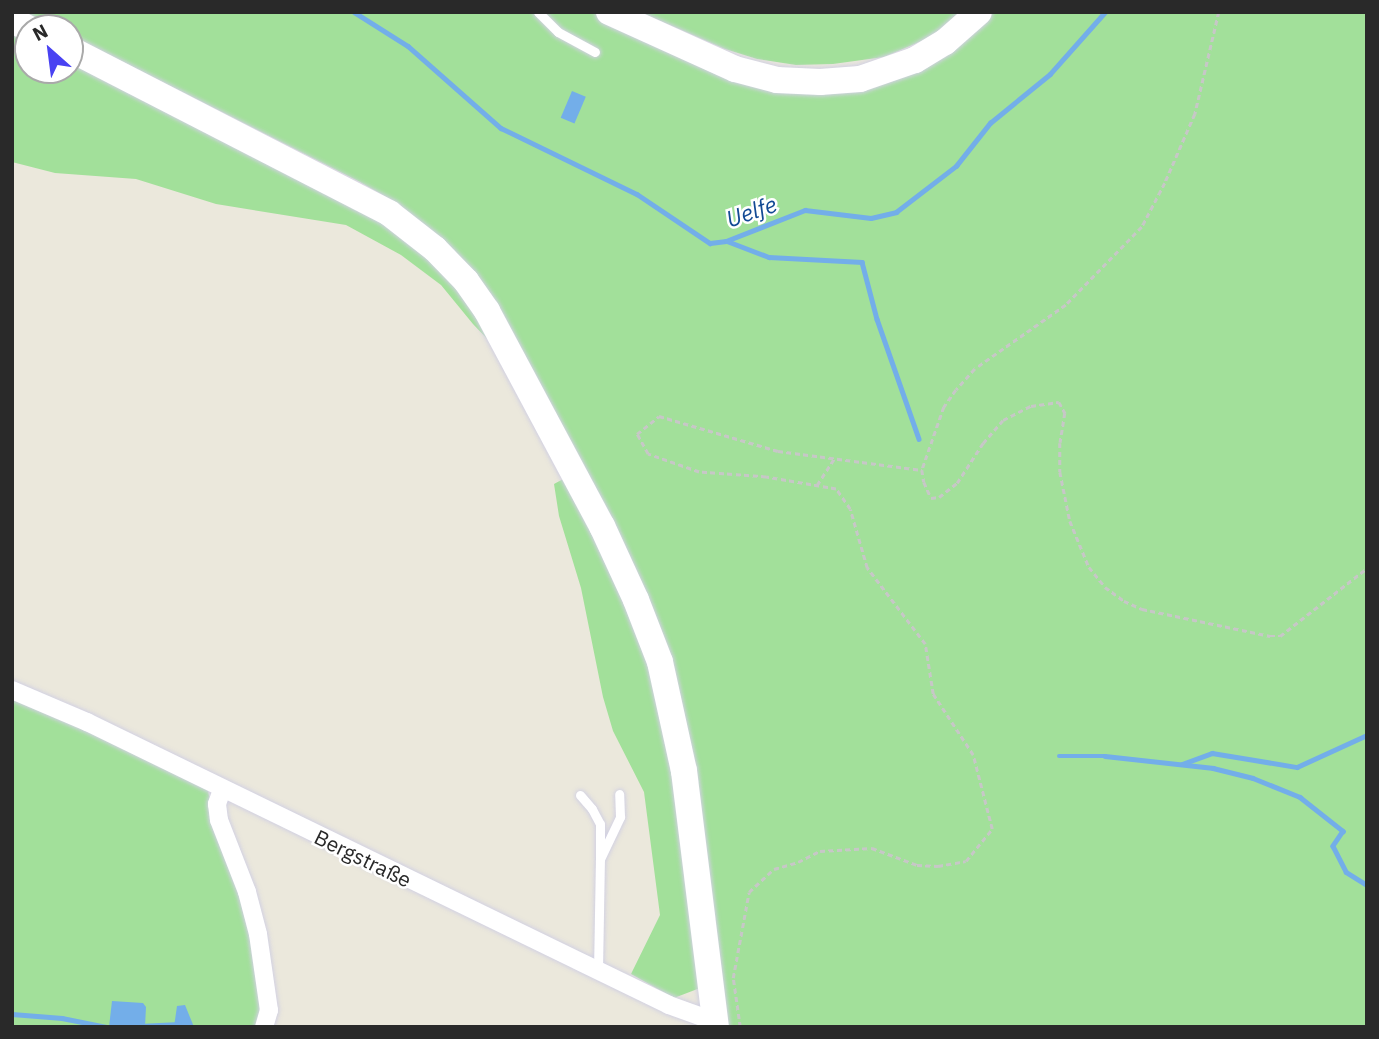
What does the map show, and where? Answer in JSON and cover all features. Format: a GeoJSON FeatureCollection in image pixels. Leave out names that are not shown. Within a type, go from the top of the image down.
{"type":"FeatureCollection","features":[{"type":"Feature","properties":{"kind":"main road"},"geometry":{"type":"LineString","coordinates":[[609,12],[734,69],[777,80],[820,82],[860,79],[908,63],[946,41],[979,12]]}},
{"type":"Feature","properties":{"kind":"main road"},"geometry":{"type":"LineString","coordinates":[[84,56],[389,213],[435,248],[466,281],[487,311],[602,526],[632,590],[660,662],[684,771],[724,1025]]}},
{"type":"Feature","properties":{"kind":"street","name":"Bergstraße"},"geometry":{"type":"LineString","coordinates":[[12,690],[86,722],[691,1015],[724,1025]]}},
{"type":"Feature","properties":{"kind":"street"},"geometry":{"type":"LineString","coordinates":[[222,790],[217,804],[219,821],[247,892],[258,934],[269,1010],[264,1027]]}},
{"type":"Feature","properties":{"kind":"lane"},"geometry":{"type":"LineString","coordinates":[[538,12],[558,32],[596,52]]}},
{"type":"Feature","properties":{"kind":"lane"},"geometry":{"type":"LineString","coordinates":[[600,859],[620,817],[619,794]]}},
{"type":"Feature","properties":{"kind":"lane"},"geometry":{"type":"LineString","coordinates":[[580,796],[593,809],[600,824],[598,971]]}},
{"type":"Feature","properties":{"kind":"path"},"geometry":{"type":"LineString","coordinates":[[1219,12],[1195,114],[1166,183],[1142,227],[1066,305],[975,369],[944,407],[922,470],[931,498],[939,497],[957,482],[983,443],[1003,420],[1031,406],[1059,402],[1065,413],[1060,443],[1060,472],[1070,521],[1090,566],[1105,587],[1124,601],[1142,609],[1280,636],[1367,568]]}},
{"type":"Feature","properties":{"kind":"path"},"geometry":{"type":"LineString","coordinates":[[724,1025],[749,892],[774,869],[798,862],[820,851],[872,848],[917,865],[939,866],[967,861],[992,829],[973,755],[933,694],[925,644],[867,568],[850,509],[836,489],[766,477],[699,472],[648,454],[637,434],[659,416],[778,451],[922,470]]}},
{"type":"Feature","properties":{"kind":"path"},"geometry":{"type":"LineString","coordinates":[[816,486],[834,459]]}},
{"type":"Feature","properties":{"kind":"green space"},"geometry":{"type":"Polygon","coordinates":[[[24,12],[609,12],[702,56],[860,79],[979,12],[1367,12],[1367,1027],[725,1027],[682,709],[491,294],[400,205],[360,182],[84,42],[84,14],[24,12]]]}},
{"type":"Feature","properties":{"kind":"green space"},"geometry":{"type":"Polygon","coordinates":[[[640,12],[965,12],[931,37],[884,57],[833,64],[796,65],[757,59],[725,49],[640,12]]]}},
{"type":"Feature","properties":{"kind":"green space"},"geometry":{"type":"Polygon","coordinates":[[[12,33],[14,84],[84,84],[84,68],[355,202],[432,259],[472,305],[511,364],[441,285],[401,255],[346,225],[216,204],[136,179],[55,173],[12,162],[12,33]]]}},
{"type":"Feature","properties":{"kind":"green space"},"geometry":{"type":"Polygon","coordinates":[[[565,478],[610,567],[649,661],[668,745],[700,988],[674,998],[631,974],[660,915],[644,792],[613,731],[603,697],[581,588],[559,516],[554,484],[565,478]]]}},
{"type":"Feature","properties":{"kind":"green space"},"geometry":{"type":"Polygon","coordinates":[[[12,693],[207,786],[213,814],[250,908],[263,1027],[12,1027],[12,693]]]}},
{"type":"Feature","properties":{"kind":"water"},"geometry":{"type":"Polygon","coordinates":[[[572,91],[586,97],[574,124],[561,118],[572,91]]]}},
{"type":"Feature","properties":{"kind":"water"},"geometry":{"type":"Polygon","coordinates":[[[112,1001],[143,1003],[146,1007],[145,1027],[109,1027],[112,1001]]]}},
{"type":"Feature","properties":{"kind":"water"},"geometry":{"type":"Polygon","coordinates":[[[185,1005],[194,1027],[174,1027],[177,1006],[185,1005]]]}},
{"type":"Feature","properties":{"kind":"waterway","name":"Uelfe"},"geometry":{"type":"LineString","coordinates":[[354,12],[408,46],[501,128],[637,194],[710,243],[726,241],[805,210],[871,218],[896,212],[956,166],[990,123],[1050,74],[1105,12]]}},
{"type":"Feature","properties":{"kind":"waterway"},"geometry":{"type":"LineString","coordinates":[[727,241],[769,257],[862,262],[877,319],[919,439]]}},
{"type":"Feature","properties":{"kind":"waterway"},"geometry":{"type":"LineString","coordinates":[[1182,764],[1212,753],[1297,767],[1367,735]]}},
{"type":"Feature","properties":{"kind":"waterway"},"geometry":{"type":"LineString","coordinates":[[1059,756],[1105,756],[1213,768],[1253,778],[1300,797],[1343,831],[1333,846],[1346,872],[1367,885]]}},
{"type":"Feature","properties":{"kind":"waterway"},"geometry":{"type":"LineString","coordinates":[[12,1014],[62,1018],[107,1027]]}},
{"type":"Feature","properties":{"kind":"waterway"},"geometry":{"type":"LineString","coordinates":[[139,1026],[179,1024]]}}]}
